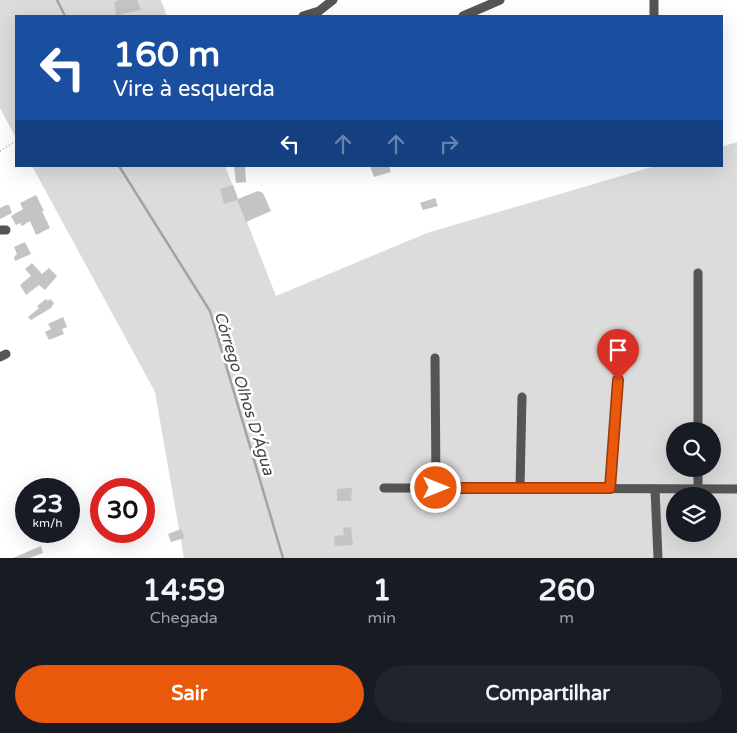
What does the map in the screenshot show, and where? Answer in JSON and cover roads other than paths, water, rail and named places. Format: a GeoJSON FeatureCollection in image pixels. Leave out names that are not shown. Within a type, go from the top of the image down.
{"type":"FeatureCollection","features":[{"type":"Feature","properties":{"kind":"street"},"geometry":{"type":"LineString","coordinates":[[306,15],[318,11],[333,0]]}},
{"type":"Feature","properties":{"kind":"street"},"geometry":{"type":"LineString","coordinates":[[465,15],[500,0]]}},
{"type":"Feature","properties":{"kind":"street"},"geometry":{"type":"LineString","coordinates":[[654,0],[654,15]]}},
{"type":"Feature","properties":{"kind":"street"},"geometry":{"type":"LineString","coordinates":[[698,273],[698,422]]}},
{"type":"Feature","properties":{"kind":"street"},"geometry":{"type":"LineString","coordinates":[[434,358],[436,488]]}},
{"type":"Feature","properties":{"kind":"street"},"geometry":{"type":"LineString","coordinates":[[610,488],[618,380]]}},
{"type":"Feature","properties":{"kind":"street"},"geometry":{"type":"LineString","coordinates":[[520,488],[522,397]]}},
{"type":"Feature","properties":{"kind":"street"},"geometry":{"type":"LineString","coordinates":[[384,488],[666,489]]}},
{"type":"Feature","properties":{"kind":"street"},"geometry":{"type":"LineString","coordinates":[[654,489],[658,558]]}},
{"type":"Feature","properties":{"kind":"street"},"geometry":{"type":"LineString","coordinates":[[721,489],[737,489]]}},
{"type":"Feature","properties":{"kind":"waterway","name":"Córrego Olhos D'Água"},"geometry":{"type":"LineString","coordinates":[[57,0],[64,15]]}},
{"type":"Feature","properties":{"kind":"waterway","name":"Córrego Olhos D'Água"},"geometry":{"type":"LineString","coordinates":[[120,167],[210,311],[283,558]]}}]}
